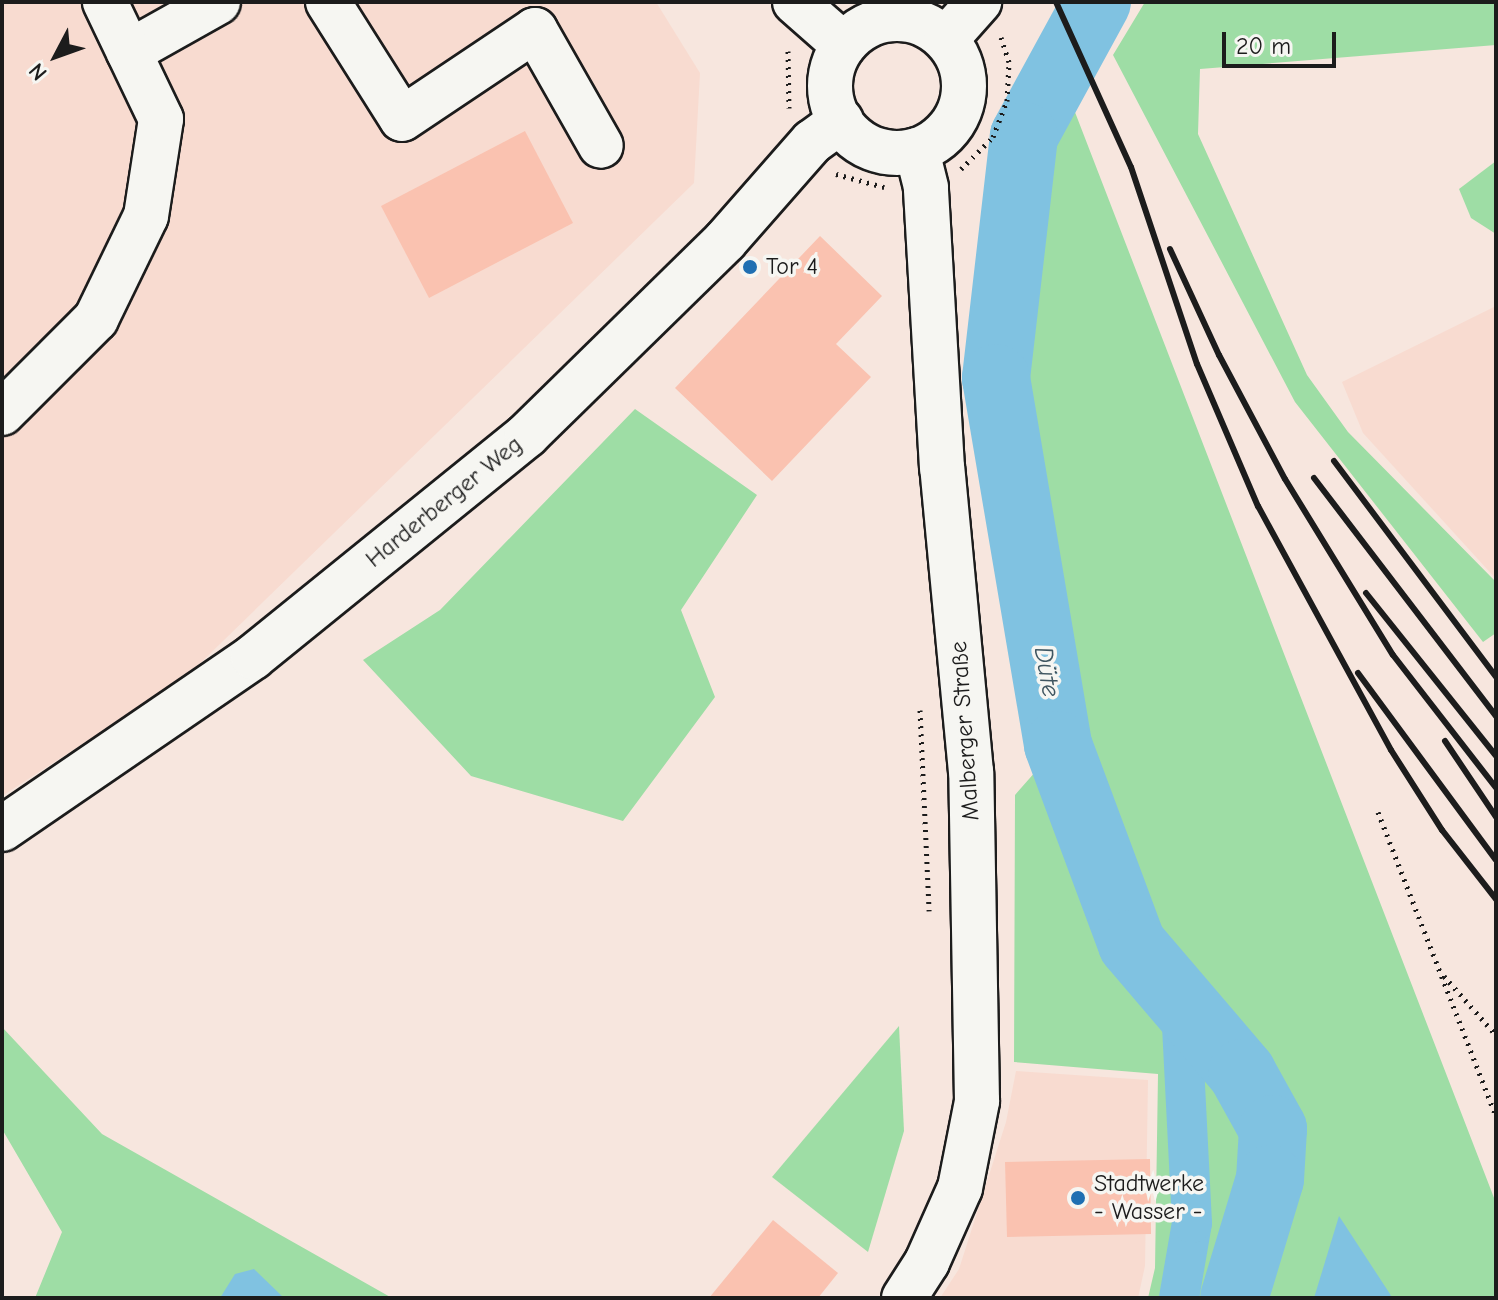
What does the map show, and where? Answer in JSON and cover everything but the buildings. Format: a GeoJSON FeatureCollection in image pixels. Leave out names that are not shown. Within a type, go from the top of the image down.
{"type":"FeatureCollection","features":[{"type":"Feature","properties":{"kind":"street"},"geometry":{"type":"LineString","coordinates":[[2,413],[96,319],[146,216],[161,119],[105,2]]}},
{"type":"Feature","properties":{"kind":"street"},"geometry":{"type":"LineString","coordinates":[[129,52],[218,2]]}},
{"type":"Feature","properties":{"kind":"street"},"geometry":{"type":"LineString","coordinates":[[328,2],[402,119],[529,16],[601,146]]}},
{"type":"Feature","properties":{"kind":"street"},"geometry":{"type":"LineString","coordinates":[[795,2],[844,45]]}},
{"type":"Feature","properties":{"kind":"street"},"geometry":{"type":"LineString","coordinates":[[946,39],[988,14]]}},
{"type":"Feature","properties":{"kind":"street"},"geometry":{"type":"LineString","coordinates":[[886,19],[907,19],[946,39],[964,81],[962,103],[953,124],[917,150],[874,149],[841,121],[830,80],[844,45],[865,27],[886,19]]}},
{"type":"Feature","properties":{"kind":"street","name":"Harderberger Weg"},"geometry":{"type":"LineString","coordinates":[[2,829],[253,657],[527,435],[725,241],[812,142],[841,121]]}},
{"type":"Feature","properties":{"kind":"street","name":"Malberger Straße"},"geometry":{"type":"LineString","coordinates":[[904,1298],[927,1262],[960,1188],[977,1101],[971,772],[942,468],[926,187],[917,150]]}},
{"type":"Feature","properties":{"kind":"path"},"geometry":{"type":"LineString","coordinates":[[968,166],[993,137],[1007,101],[1009,62],[988,14]]}},
{"type":"Feature","properties":{"kind":"path"},"geometry":{"type":"LineString","coordinates":[[920,695],[929,916]]}},
{"type":"Feature","properties":{"kind":"path"},"geometry":{"type":"LineString","coordinates":[[1378,812],[1496,1117]]}},
{"type":"Feature","properties":{"kind":"path"},"geometry":{"type":"LineString","coordinates":[[1438,967],[1496,1035]]}},
{"type":"Feature","properties":{"kind":"shaded area"},"geometry":{"type":"Polygon","coordinates":[[[2,2],[656,2],[700,73],[694,183],[187,676],[2,796],[2,2]]]}},
{"type":"Feature","properties":{"kind":"shaded area"},"geometry":{"type":"Polygon","coordinates":[[[1496,306],[1496,579],[1363,433],[1342,382],[1496,306]]]}},
{"type":"Feature","properties":{"kind":"shaded area"},"geometry":{"type":"Polygon","coordinates":[[[1016,1071],[1148,1080],[1145,1266],[1138,1298],[940,1298],[959,1269],[1006,1122],[1016,1071]]]}},
{"type":"Feature","properties":{"kind":"green space"},"geometry":{"type":"Polygon","coordinates":[[[1145,2],[1496,2],[1496,45],[1200,69],[1198,134],[1307,375],[1348,432],[1496,582],[1496,633],[1483,642],[1295,402],[1113,55],[1145,2]]]}},
{"type":"Feature","properties":{"kind":"green space"},"geometry":{"type":"Polygon","coordinates":[[[1073,107],[1496,1203],[1496,1298],[1148,1298],[1155,1268],[1158,1074],[1014,1062],[1015,795],[1080,721],[1019,376],[1038,179],[1073,107]]]}},
{"type":"Feature","properties":{"kind":"green space"},"geometry":{"type":"Polygon","coordinates":[[[1496,161],[1496,234],[1471,218],[1459,189],[1496,161]]]}},
{"type":"Feature","properties":{"kind":"green space"},"geometry":{"type":"Polygon","coordinates":[[[635,409],[757,495],[681,610],[715,697],[623,821],[471,776],[363,660],[440,610],[635,409]]]}},
{"type":"Feature","properties":{"kind":"green space"},"geometry":{"type":"Polygon","coordinates":[[[899,1026],[904,1131],[868,1252],[772,1177],[899,1026]]]}},
{"type":"Feature","properties":{"kind":"green space"},"geometry":{"type":"Polygon","coordinates":[[[2,1027],[102,1134],[392,1298],[35,1298],[62,1232],[2,1129],[2,1027]]]}},
{"type":"Feature","properties":{"kind":"water"},"geometry":{"type":"Polygon","coordinates":[[[1339,1216],[1390,1294],[1392,1298],[1314,1298],[1339,1216]]]}},
{"type":"Feature","properties":{"kind":"water"},"geometry":{"type":"Polygon","coordinates":[[[254,1269],[284,1298],[220,1298],[235,1274],[254,1269]]]}},
{"type":"Feature","properties":{"kind":"waterway","name":"Düte"},"geometry":{"type":"LineString","coordinates":[[1097,2],[1024,136],[996,378],[1058,745],[1132,944],[1242,1073],[1273,1129],[1270,1179],[1234,1298]]}},
{"type":"Feature","properties":{"kind":"waterway"},"geometry":{"type":"LineString","coordinates":[[1179,1298],[1192,1223],[1181,1006]]}},
{"type":"Feature","properties":{"kind":"railway"},"geometry":{"type":"LineString","coordinates":[[1056,2],[1131,167],[1197,364],[1258,506],[1391,750],[1442,830],[1496,899]]}},
{"type":"Feature","properties":{"kind":"railway"},"geometry":{"type":"LineString","coordinates":[[1170,249],[1219,355],[1285,479],[1393,655],[1496,788]]}},
{"type":"Feature","properties":{"kind":"railway"},"geometry":{"type":"LineString","coordinates":[[1334,461],[1496,677]]}},
{"type":"Feature","properties":{"kind":"railway"},"geometry":{"type":"LineString","coordinates":[[1314,478],[1496,716]]}},
{"type":"Feature","properties":{"kind":"railway"},"geometry":{"type":"LineString","coordinates":[[1366,593],[1496,756]]}},
{"type":"Feature","properties":{"kind":"railway"},"geometry":{"type":"LineString","coordinates":[[1358,673],[1496,860]]}},
{"type":"Feature","properties":{"kind":"railway"},"geometry":{"type":"LineString","coordinates":[[1445,741],[1496,817]]}},
{"type":"Feature","properties":{"kind":"place","name":"Tor 4"},"geometry":{"type":"Point","coordinates":[750,267]}},
{"type":"Feature","properties":{"kind":"place","name":"Stadtwerke - Wasser -"},"geometry":{"type":"Point","coordinates":[1078,1198]}}]}
